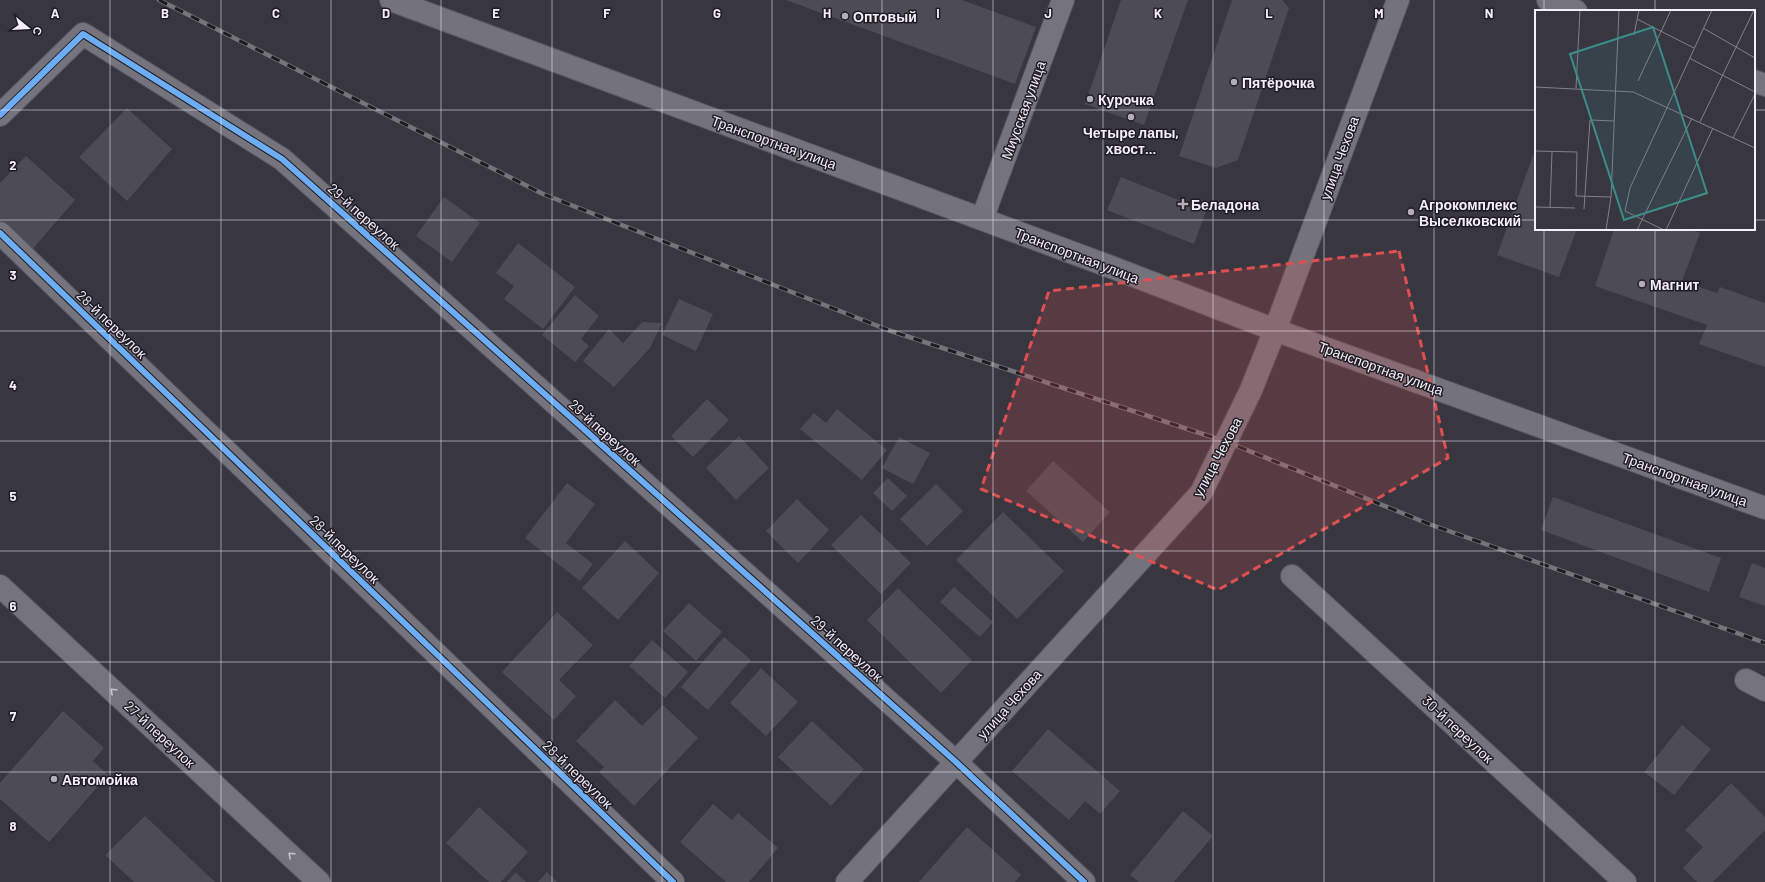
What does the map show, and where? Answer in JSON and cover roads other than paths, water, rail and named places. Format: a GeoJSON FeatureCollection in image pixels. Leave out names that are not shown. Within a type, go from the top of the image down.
{"type":"FeatureCollection","features":[{"type":"Feature","properties":{"kind":"main road","name":"Транспортная улица"},"geometry":{"type":"LineString","coordinates":[[391,0],[982,219],[1275,330],[1765,508]]}},
{"type":"Feature","properties":{"kind":"main road","name":"улица Чехова"},"geometry":{"type":"LineString","coordinates":[[847,882],[1201,493],[1251,390],[1275,330],[1398,0]]}},
{"type":"Feature","properties":{"kind":"street","name":"Миусская улица"},"geometry":{"type":"LineString","coordinates":[[982,219],[1063,0]]}},
{"type":"Feature","properties":{"kind":"street"},"geometry":{"type":"LineString","coordinates":[[1548,0],[1573,10]]}},
{"type":"Feature","properties":{"kind":"street","name":"29-й переулок"},"geometry":{"type":"LineString","coordinates":[[0,115],[83,34],[282,159],[956,762],[1084,882]]}},
{"type":"Feature","properties":{"kind":"street"},"geometry":{"type":"LineString","coordinates":[[1755,81],[1765,85]]}},
{"type":"Feature","properties":{"kind":"street","name":"28-й переулок"},"geometry":{"type":"LineString","coordinates":[[0,233],[673,882]]}},
{"type":"Feature","properties":{"kind":"street","name":"30-й переулок"},"geometry":{"type":"LineString","coordinates":[[1292,576],[1625,882]]}},
{"type":"Feature","properties":{"kind":"street","name":"27-й переулок"},"geometry":{"type":"LineString","coordinates":[[0,586],[319,882]]}},
{"type":"Feature","properties":{"kind":"street"},"geometry":{"type":"LineString","coordinates":[[1746,680],[1765,690]]}},
{"type":"Feature","properties":{"kind":"railway"},"geometry":{"type":"LineString","coordinates":[[159,0],[543,194],[888,330],[1227,442],[1429,524],[1765,643]]}},
{"type":"Feature","properties":{"kind":"place","name":"Оптовый"},"geometry":{"type":"Point","coordinates":[845,16]}},
{"type":"Feature","properties":{"kind":"place","name":"Пятёрочка"},"geometry":{"type":"Point","coordinates":[1234,82]}},
{"type":"Feature","properties":{"kind":"place","name":"Курочка"},"geometry":{"type":"Point","coordinates":[1090,99]}},
{"type":"Feature","properties":{"kind":"place","name":"Четыре лапы, хвост..."},"geometry":{"type":"Point","coordinates":[1131,117]}},
{"type":"Feature","properties":{"kind":"place","name":"Беладона"},"geometry":{"type":"Point","coordinates":[1183,204]}},
{"type":"Feature","properties":{"kind":"place","name":"Агрокомплекс Выселковский"},"geometry":{"type":"Point","coordinates":[1411,212]}},
{"type":"Feature","properties":{"kind":"place","name":"Магнит"},"geometry":{"type":"Point","coordinates":[1642,284]}},
{"type":"Feature","properties":{"kind":"place","name":"Автомойка"},"geometry":{"type":"Point","coordinates":[54,779]}}]}
